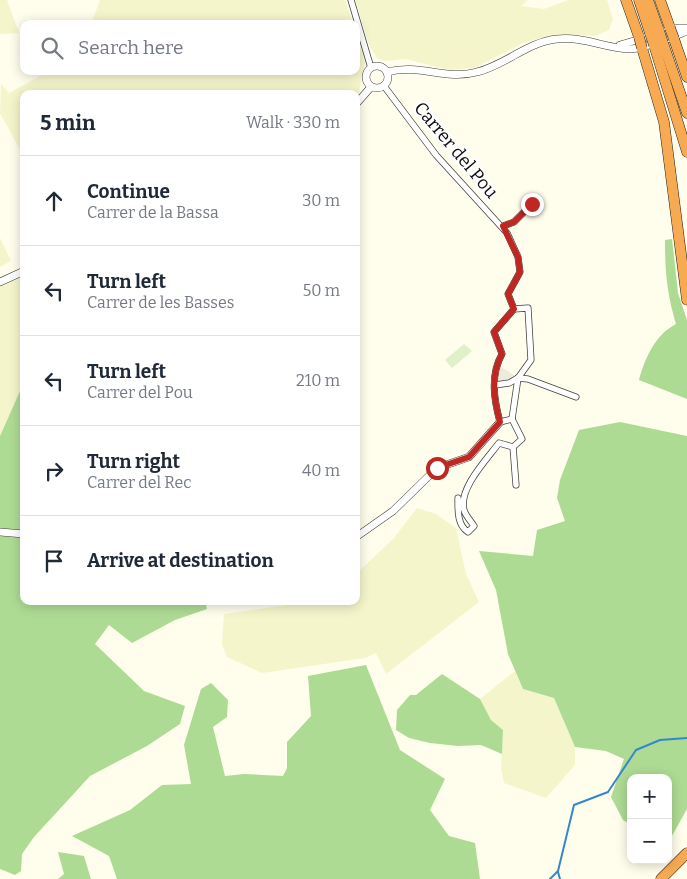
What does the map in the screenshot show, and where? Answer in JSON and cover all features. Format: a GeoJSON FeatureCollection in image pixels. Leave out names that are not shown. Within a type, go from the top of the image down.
{"type":"FeatureCollection","features":[{"type":"Feature","properties":{"kind":"highway"},"geometry":{"type":"LineString","coordinates":[[626,0],[658,98],[666,138],[687,300]]}},
{"type":"Feature","properties":{"kind":"highway"},"geometry":{"type":"LineString","coordinates":[[639,0],[655,32]]}},
{"type":"Feature","properties":{"kind":"highway"},"geometry":{"type":"LineString","coordinates":[[648,0],[659,44],[687,113]]}},
{"type":"Feature","properties":{"kind":"highway"},"geometry":{"type":"LineString","coordinates":[[660,0],[687,77]]}},
{"type":"Feature","properties":{"kind":"highway"},"geometry":{"type":"LineString","coordinates":[[659,44],[687,152]]}},
{"type":"Feature","properties":{"kind":"highway"},"geometry":{"type":"LineString","coordinates":[[661,879],[687,853]]}},
{"type":"Feature","properties":{"kind":"street"},"geometry":{"type":"LineString","coordinates":[[351,0],[357,20]]}},
{"type":"Feature","properties":{"kind":"street"},"geometry":{"type":"LineString","coordinates":[[387,72],[388,80],[384,86],[378,89],[371,87],[366,77],[371,68],[378,66],[387,72],[408,68],[444,74],[477,72],[532,45],[550,40],[568,38],[635,48],[687,30]]}},
{"type":"Feature","properties":{"kind":"street"},"geometry":{"type":"LineString","coordinates":[[360,31],[371,68]]}},
{"type":"Feature","properties":{"kind":"street","name":"Carrer del Pou"},"geometry":{"type":"LineString","coordinates":[[384,86],[452,173],[503,226],[518,257],[520,272],[508,294],[514,309]]}},
{"type":"Feature","properties":{"kind":"street"},"geometry":{"type":"LineString","coordinates":[[360,99],[371,87]]}},
{"type":"Feature","properties":{"kind":"street"},"geometry":{"type":"LineString","coordinates":[[503,226],[514,222],[532,204]]}},
{"type":"Feature","properties":{"kind":"street"},"geometry":{"type":"LineString","coordinates":[[0,282],[20,273]]}},
{"type":"Feature","properties":{"kind":"street"},"geometry":{"type":"LineString","coordinates":[[495,385],[509,383],[518,378],[531,360],[528,308],[514,309],[494,332],[502,354],[497,364],[495,385],[494,399],[500,422]]}},
{"type":"Feature","properties":{"kind":"street"},"geometry":{"type":"LineString","coordinates":[[518,378],[528,379],[576,397]]}},
{"type":"Feature","properties":{"kind":"street"},"geometry":{"type":"LineString","coordinates":[[513,447],[522,439],[512,419],[518,378]]}},
{"type":"Feature","properties":{"kind":"street"},"geometry":{"type":"LineString","coordinates":[[360,534],[393,511],[437,468],[469,457],[500,422],[512,419]]}},
{"type":"Feature","properties":{"kind":"street"},"geometry":{"type":"LineString","coordinates":[[458,498],[459,518],[463,529],[468,532],[474,526],[464,511],[463,500],[470,481],[499,443],[513,447]]}},
{"type":"Feature","properties":{"kind":"street"},"geometry":{"type":"LineString","coordinates":[[513,447],[516,485]]}},
{"type":"Feature","properties":{"kind":"street"},"geometry":{"type":"LineString","coordinates":[[0,532],[20,534]]}},
{"type":"Feature","properties":{"kind":"green space"},"geometry":{"type":"Polygon","coordinates":[[[0,0],[7,0],[19,33],[0,34],[0,0]]]}},
{"type":"Feature","properties":{"kind":"green space"},"geometry":{"type":"Polygon","coordinates":[[[100,0],[345,0],[352,20],[92,20],[100,0]]]}},
{"type":"Feature","properties":{"kind":"green space"},"geometry":{"type":"Polygon","coordinates":[[[355,0],[528,0],[521,6],[544,9],[568,0],[607,0],[613,19],[609,30],[595,36],[577,35],[540,38],[523,43],[474,68],[449,70],[406,59],[385,61],[377,58],[370,47],[355,0]]]}},
{"type":"Feature","properties":{"kind":"green space"},"geometry":{"type":"Polygon","coordinates":[[[360,46],[365,62],[360,90],[20,90],[20,150],[0,113],[1,84],[9,93],[42,75],[360,75],[360,46]]]}},
{"type":"Feature","properties":{"kind":"green space"},"geometry":{"type":"Polygon","coordinates":[[[0,238],[11,261],[0,267],[0,238]]]}},
{"type":"Feature","properties":{"kind":"green space"},"geometry":{"type":"Polygon","coordinates":[[[672,239],[678,293],[687,320],[687,399],[639,380],[652,348],[662,334],[676,324],[667,283],[665,262],[665,240],[672,239]]]}},
{"type":"Feature","properties":{"kind":"green space"},"geometry":{"type":"Polygon","coordinates":[[[20,278],[20,391],[0,436],[0,286],[20,278]]]}},
{"type":"Feature","properties":{"kind":"green space"},"geometry":{"type":"Polygon","coordinates":[[[464,344],[472,351],[452,368],[445,360],[464,344]]]}},
{"type":"Feature","properties":{"kind":"green space"},"geometry":{"type":"Polygon","coordinates":[[[20,391],[20,605],[206,605],[207,609],[175,620],[132,643],[109,625],[95,644],[144,691],[185,706],[180,724],[147,746],[90,776],[34,837],[22,854],[21,871],[15,875],[0,869],[0,436],[20,391]]]}},
{"type":"Feature","properties":{"kind":"green space"},"geometry":{"type":"Polygon","coordinates":[[[620,422],[687,436],[687,809],[672,836],[672,774],[627,774],[627,822],[623,820],[611,797],[624,759],[606,751],[575,747],[554,698],[523,689],[508,654],[496,590],[479,551],[533,556],[537,530],[565,521],[557,498],[560,480],[579,430],[620,422]]]}},
{"type":"Feature","properties":{"kind":"green space"},"geometry":{"type":"Polygon","coordinates":[[[417,508],[436,514],[456,528],[466,574],[479,602],[386,674],[376,653],[365,658],[262,673],[227,657],[222,644],[224,614],[288,605],[360,605],[360,570],[394,538],[417,508]]]}},
{"type":"Feature","properties":{"kind":"green space"},"geometry":{"type":"Polygon","coordinates":[[[366,665],[400,750],[445,779],[430,810],[449,836],[475,843],[480,879],[117,879],[109,856],[72,836],[130,810],[162,785],[191,784],[184,745],[201,689],[211,683],[228,700],[227,717],[213,727],[225,776],[244,774],[283,776],[287,768],[287,742],[311,716],[308,676],[366,665]]]}},
{"type":"Feature","properties":{"kind":"green space"},"geometry":{"type":"Polygon","coordinates":[[[515,671],[523,689],[554,698],[575,747],[575,765],[546,798],[504,783],[501,769],[503,730],[491,720],[480,699],[515,671]]]}},
{"type":"Feature","properties":{"kind":"green space"},"geometry":{"type":"Polygon","coordinates":[[[442,674],[480,699],[491,720],[503,730],[502,754],[481,745],[458,746],[430,743],[409,738],[396,730],[397,710],[410,695],[416,695],[442,674]]]}},
{"type":"Feature","properties":{"kind":"green space"},"geometry":{"type":"Polygon","coordinates":[[[58,852],[84,856],[91,879],[58,879],[64,874],[58,852]]]}},
{"type":"Feature","properties":{"kind":"shaded area"},"geometry":{"type":"Polygon","coordinates":[[[497,364],[518,378],[501,383],[493,382],[497,364]]]}},
{"type":"Feature","properties":{"kind":"waterway"},"geometry":{"type":"LineString","coordinates":[[550,879],[558,871],[574,805],[608,792],[636,750],[660,740],[687,738]]}},
{"type":"Feature","properties":{"kind":"waterway"},"geometry":{"type":"LineString","coordinates":[[558,872],[560,879]]}},
{"type":"Feature","properties":{"kind":"route"},"geometry":{"type":"LineString","coordinates":[[437,468],[469,457],[500,422],[494,399],[497,364],[502,354],[494,332],[514,309],[508,294],[520,272],[518,257],[503,226],[514,222],[532,204]]}}]}
